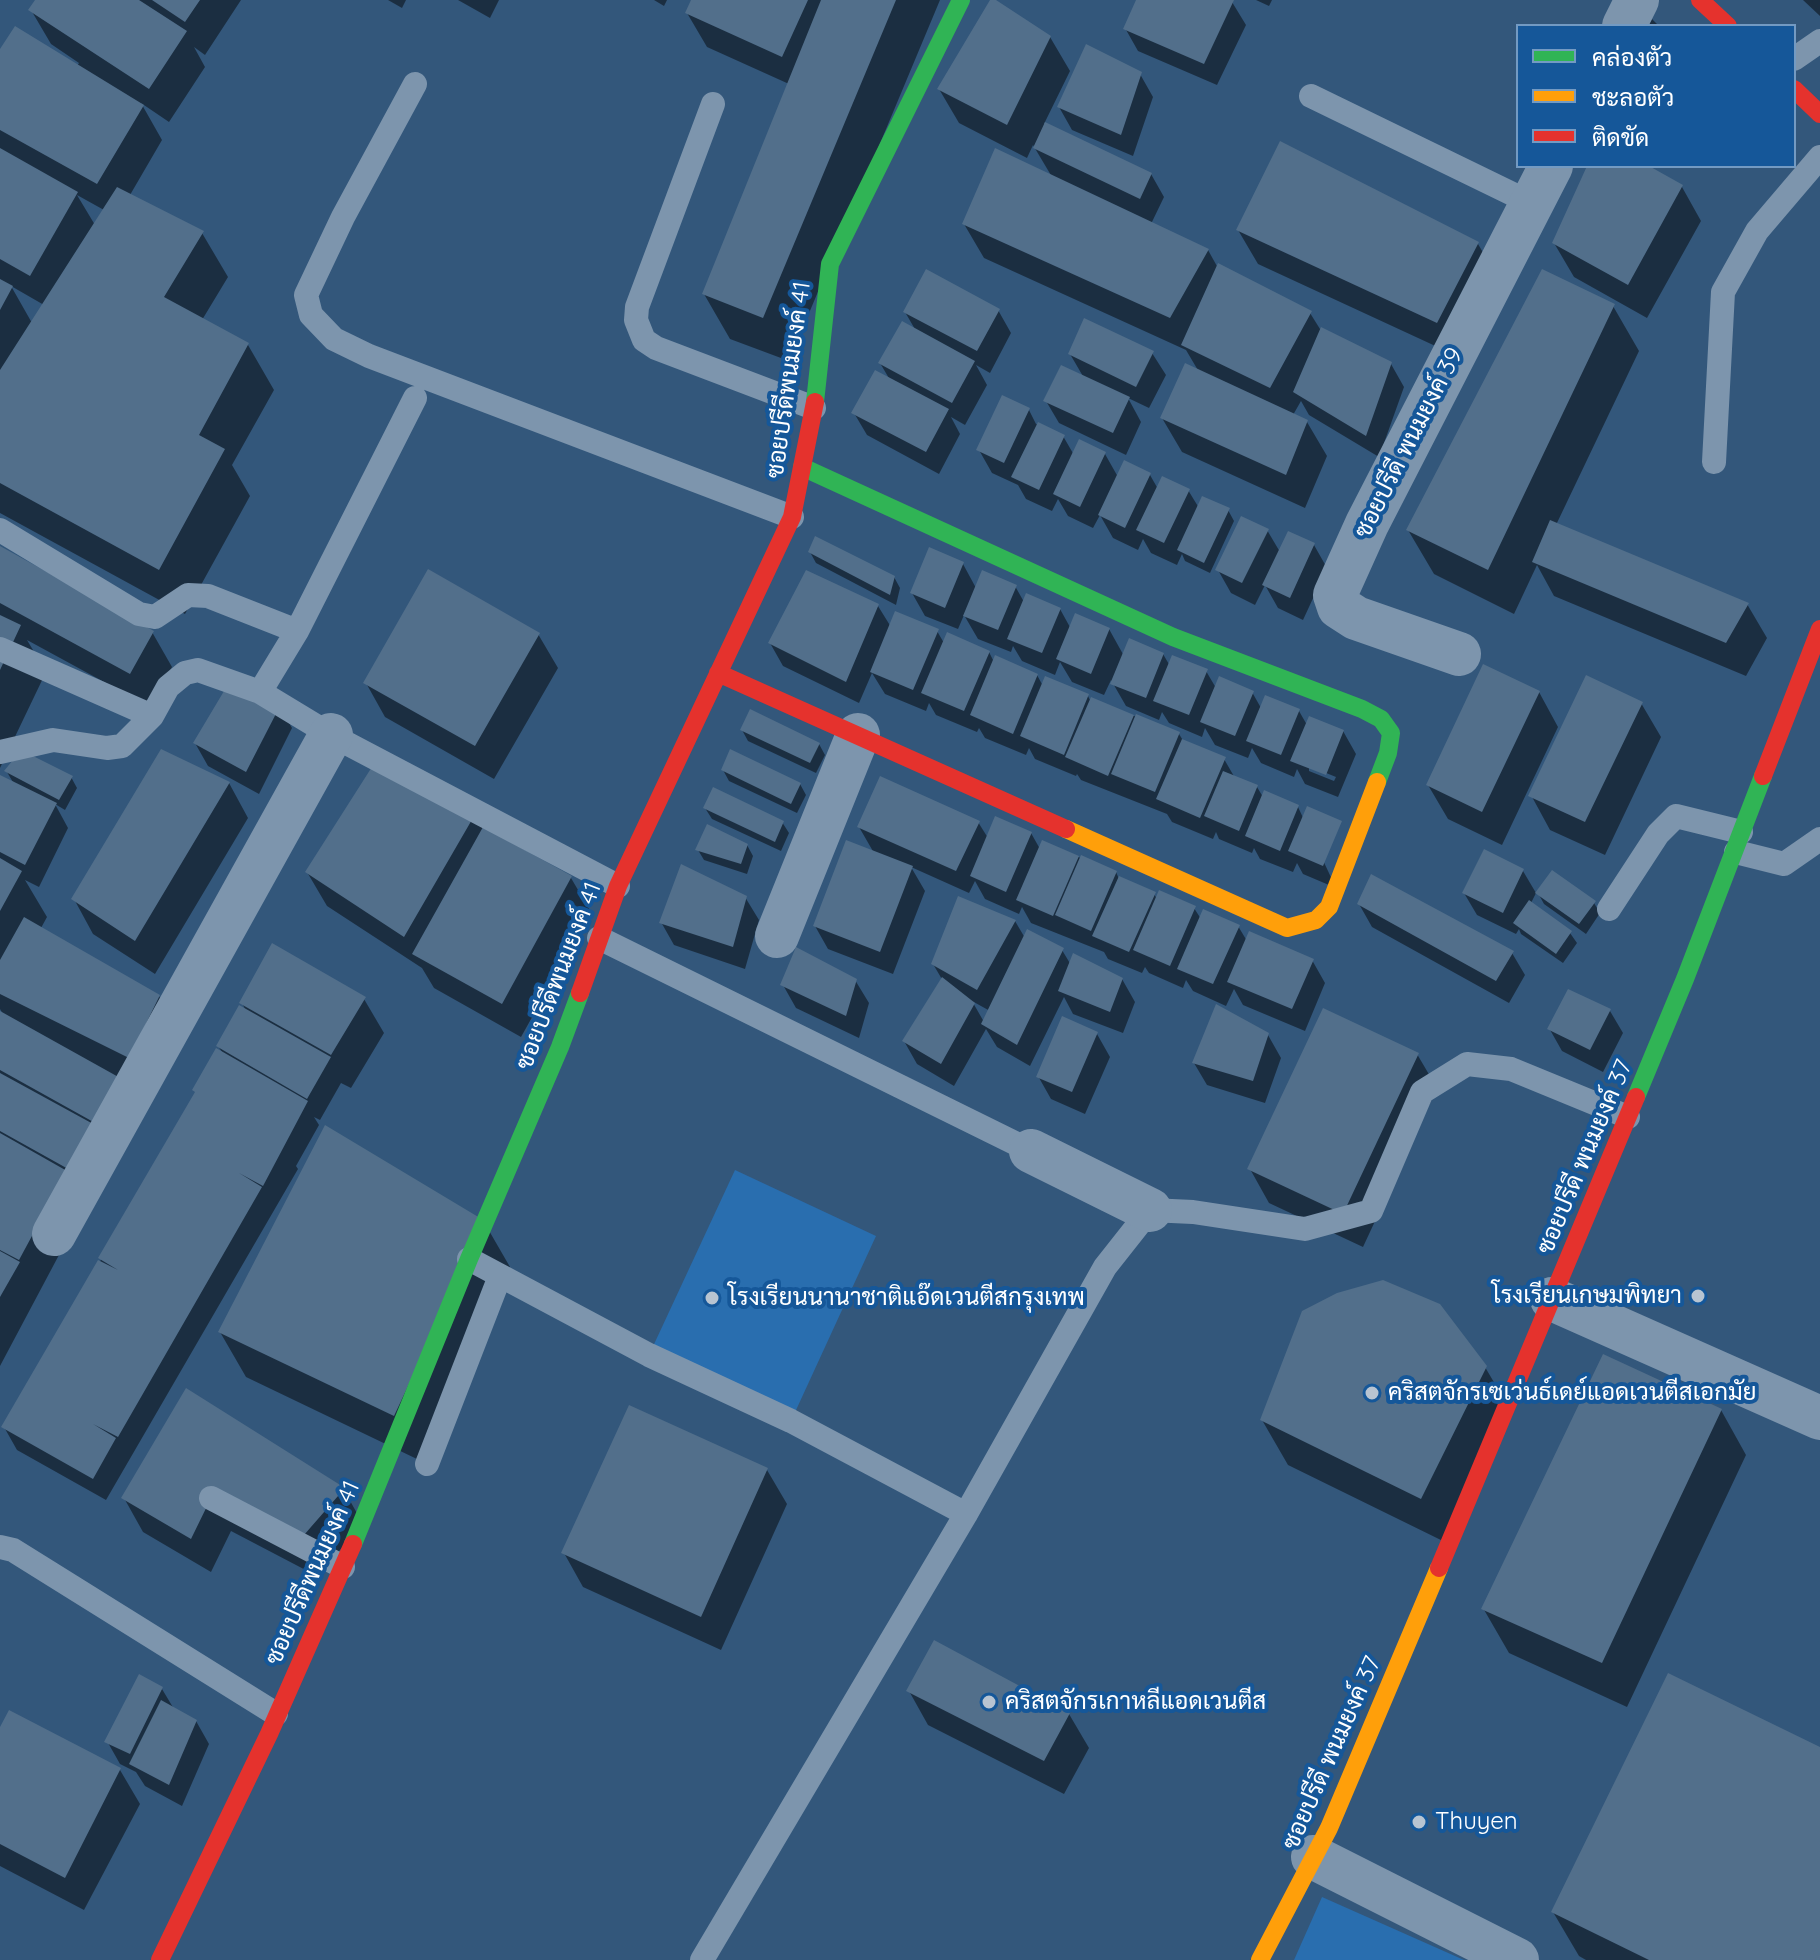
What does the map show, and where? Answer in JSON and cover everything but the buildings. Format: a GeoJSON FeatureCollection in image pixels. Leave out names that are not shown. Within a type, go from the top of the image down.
{"type":"FeatureCollection","features":[{"type":"Feature","properties":{"kind":"street","name":"ซอยปรีดีพนมยงค์ 41"},"geometry":{"type":"LineString","coordinates":[[160,1960],[269,1734],[343,1567],[560,1047],[618,886],[792,517],[814,408],[830,264],[961,0]]}},
{"type":"Feature","properties":{"kind":"street"},"geometry":{"type":"LineString","coordinates":[[1625,24],[1637,0]]}},
{"type":"Feature","properties":{"kind":"street"},"geometry":{"type":"LineString","coordinates":[[1700,0],[1726,24]]}},
{"type":"Feature","properties":{"kind":"street"},"geometry":{"type":"LineString","coordinates":[[1796,91],[1819,111]]}},
{"type":"Feature","properties":{"kind":"street","name":"ซอยปรีดี พนมยงค์ 39"},"geometry":{"type":"LineString","coordinates":[[1459,654],[1356,618],[1339,607],[1335,595],[1367,524],[1541,185]]}},
{"type":"Feature","properties":{"kind":"street"},"geometry":{"type":"LineString","coordinates":[[718,673],[1287,928],[1316,920],[1329,907],[1388,753],[1391,733],[1381,719],[1173,637],[802,467]]}},
{"type":"Feature","properties":{"kind":"street","name":"ซอยปรีดี พนมยงค์ 37"},"geometry":{"type":"LineString","coordinates":[[1260,1960],[1329,1828],[1552,1299],[1738,842],[1820,629]]}},
{"type":"Feature","properties":{"kind":"street"},"geometry":{"type":"LineString","coordinates":[[54,1234],[331,735]]}},
{"type":"Feature","properties":{"kind":"street"},"geometry":{"type":"LineString","coordinates":[[777,936],[858,735]]}},
{"type":"Feature","properties":{"kind":"street"},"geometry":{"type":"LineString","coordinates":[[1031,1151],[1150,1210]]}},
{"type":"Feature","properties":{"kind":"street"},"geometry":{"type":"LineString","coordinates":[[1552,1299],[1820,1418]]}},
{"type":"Feature","properties":{"kind":"street"},"geometry":{"type":"LineString","coordinates":[[1313,1857],[1517,1960]]}},
{"type":"Feature","properties":{"kind":"lane"},"geometry":{"type":"LineString","coordinates":[[1796,58],[1820,41]]}},
{"type":"Feature","properties":{"kind":"lane"},"geometry":{"type":"LineString","coordinates":[[415,84],[343,217],[306,295],[311,315],[334,339],[369,356],[792,517]]}},
{"type":"Feature","properties":{"kind":"lane"},"geometry":{"type":"LineString","coordinates":[[1311,96],[1541,185]]}},
{"type":"Feature","properties":{"kind":"lane"},"geometry":{"type":"LineString","coordinates":[[713,104],[637,307],[636,320],[644,340],[656,348],[814,408]]}},
{"type":"Feature","properties":{"kind":"lane"},"geometry":{"type":"LineString","coordinates":[[1714,462],[1723,292],[1757,231],[1820,157]]}},
{"type":"Feature","properties":{"kind":"lane"},"geometry":{"type":"LineString","coordinates":[[260,692],[297,631],[415,398]]}},
{"type":"Feature","properties":{"kind":"lane"},"geometry":{"type":"LineString","coordinates":[[0,530],[139,614],[155,617],[188,595],[208,596],[297,631]]}},
{"type":"Feature","properties":{"kind":"lane"},"geometry":{"type":"LineString","coordinates":[[0,649],[152,716]]}},
{"type":"Feature","properties":{"kind":"lane"},"geometry":{"type":"LineString","coordinates":[[0,752],[53,740],[107,748],[122,746],[152,716],[168,687],[185,673],[198,670],[260,692],[331,735],[618,886]]}},
{"type":"Feature","properties":{"kind":"lane"},"geometry":{"type":"LineString","coordinates":[[1609,909],[1658,834],[1676,816],[1784,864],[1820,839]]}},
{"type":"Feature","properties":{"kind":"lane"},"geometry":{"type":"LineString","coordinates":[[599,938],[1031,1151]]}},
{"type":"Feature","properties":{"kind":"lane"},"geometry":{"type":"LineString","coordinates":[[702,1960],[966,1514],[1105,1267],[1150,1210],[1193,1212],[1305,1229],[1371,1211],[1422,1092],[1467,1064],[1511,1069],[1628,1117]]}},
{"type":"Feature","properties":{"kind":"lane"},"geometry":{"type":"LineString","coordinates":[[469,1259],[649,1355],[791,1421],[966,1514]]}},
{"type":"Feature","properties":{"kind":"lane"},"geometry":{"type":"LineString","coordinates":[[427,1464],[500,1276]]}},
{"type":"Feature","properties":{"kind":"lane"},"geometry":{"type":"LineString","coordinates":[[211,1498],[343,1567]]}},
{"type":"Feature","properties":{"kind":"lane"},"geometry":{"type":"LineString","coordinates":[[0,1547],[13,1550],[276,1714]]}},
{"type":"Feature","properties":{"kind":"shaded area"},"geometry":{"type":"Polygon","coordinates":[[[735,1170],[876,1236],[791,1421],[649,1355],[735,1170]]]}},
{"type":"Feature","properties":{"kind":"shaded area"},"geometry":{"type":"Polygon","coordinates":[[[1322,1897],[1464,1960],[1294,1960],[1322,1897]]]}},
{"type":"Feature","properties":{"kind":"traffic: fast"},"geometry":{"type":"LineString","coordinates":[[815,402],[830,264],[961,0]]}},
{"type":"Feature","properties":{"kind":"traffic: fast"},"geometry":{"type":"LineString","coordinates":[[802,467],[1173,637],[1381,719],[1391,733],[1388,753],[1377,782]]}},
{"type":"Feature","properties":{"kind":"traffic: fast"},"geometry":{"type":"LineString","coordinates":[[1636,1097],[1763,776]]}},
{"type":"Feature","properties":{"kind":"traffic: fast"},"geometry":{"type":"LineString","coordinates":[[353,1544],[580,993]]}},
{"type":"Feature","properties":{"kind":"traffic: slow"},"geometry":{"type":"LineString","coordinates":[[1066,829],[1287,928],[1316,920],[1329,907],[1377,782]]}},
{"type":"Feature","properties":{"kind":"traffic: slow"},"geometry":{"type":"LineString","coordinates":[[1260,1960],[1329,1828],[1439,1568]]}},
{"type":"Feature","properties":{"kind":"traffic: jam"},"geometry":{"type":"LineString","coordinates":[[1700,0],[1726,24]]}},
{"type":"Feature","properties":{"kind":"traffic: jam"},"geometry":{"type":"LineString","coordinates":[[1796,91],[1820,114]]}},
{"type":"Feature","properties":{"kind":"traffic: jam"},"geometry":{"type":"LineString","coordinates":[[580,993],[618,886],[792,517],[815,402]]}},
{"type":"Feature","properties":{"kind":"traffic: jam"},"geometry":{"type":"LineString","coordinates":[[1763,776],[1820,629]]}},
{"type":"Feature","properties":{"kind":"traffic: jam"},"geometry":{"type":"LineString","coordinates":[[718,673],[1066,829]]}},
{"type":"Feature","properties":{"kind":"traffic: jam"},"geometry":{"type":"LineString","coordinates":[[1439,1568],[1636,1097]]}},
{"type":"Feature","properties":{"kind":"traffic: jam"},"geometry":{"type":"LineString","coordinates":[[160,1960],[269,1734],[353,1544]]}},
{"type":"Feature","properties":{"kind":"place","name":"โรงเรียนเกษมพิทยา"},"geometry":{"type":"Point","coordinates":[1698,1296]}},
{"type":"Feature","properties":{"kind":"place","name":"โรงเรียนนานาชาติแอ๊ดเวนตีสกรุงเทพ"},"geometry":{"type":"Point","coordinates":[712,1298]}},
{"type":"Feature","properties":{"kind":"place","name":"คริสตจักรเซเว่นธ์เดย์แอดเวนตีสเอกมัย"},"geometry":{"type":"Point","coordinates":[1372,1393]}},
{"type":"Feature","properties":{"kind":"place","name":"คริสตจักรเกาหลีแอดเวนตีส"},"geometry":{"type":"Point","coordinates":[989,1702]}},
{"type":"Feature","properties":{"kind":"place","name":"Thuyen"},"geometry":{"type":"Point","coordinates":[1419,1822]}}]}
